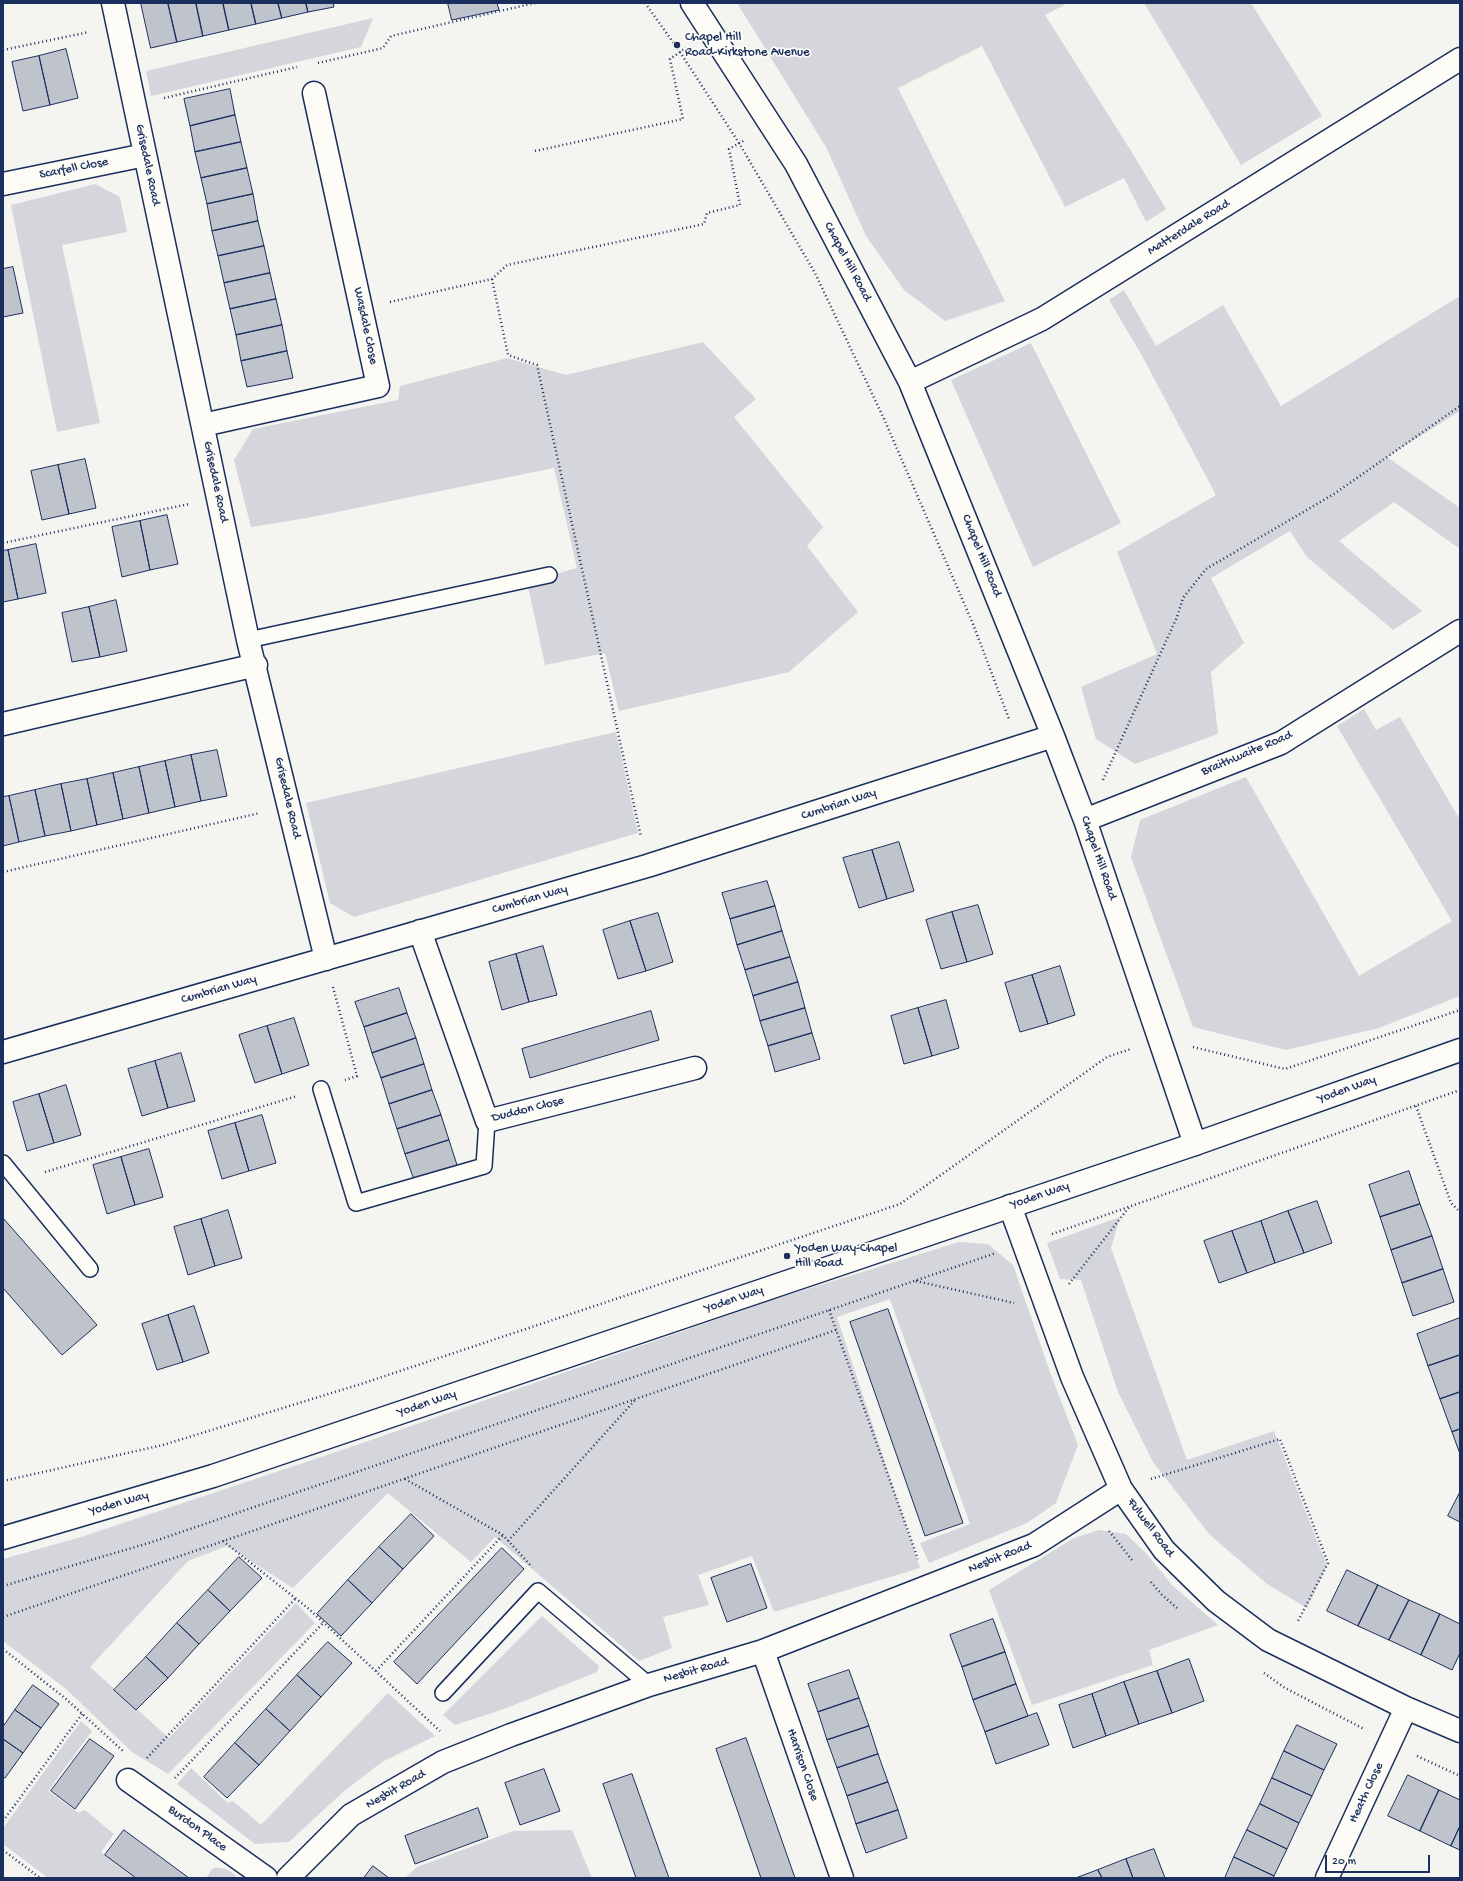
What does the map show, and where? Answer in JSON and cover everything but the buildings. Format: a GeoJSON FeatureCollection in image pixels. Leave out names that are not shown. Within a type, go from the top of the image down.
{"type":"FeatureCollection","features":[{"type":"Feature","properties":{"kind":"street","name":"Grisedale Road"},"geometry":{"type":"LineString","coordinates":[[113,3],[248,640],[256,665],[326,959]]}},
{"type":"Feature","properties":{"kind":"street","name":"Chapel Hill Road"},"geometry":{"type":"LineString","coordinates":[[692,3],[711,30],[796,164],[910,382],[1053,736],[1085,820],[1195,1144]]}},
{"type":"Feature","properties":{"kind":"street","name":"Matterdale Road"},"geometry":{"type":"LineString","coordinates":[[910,382],[1042,319],[1460,59]]}},
{"type":"Feature","properties":{"kind":"street","name":"Wasdale Close"},"geometry":{"type":"LineString","coordinates":[[203,424],[378,386],[314,92]]}},
{"type":"Feature","properties":{"kind":"street","name":"Scarfell Close"},"geometry":{"type":"LineString","coordinates":[[3,184],[145,155]]}},
{"type":"Feature","properties":{"kind":"street","name":"Braithwaite Road"},"geometry":{"type":"LineString","coordinates":[[1085,820],[1281,743],[1460,631]]}},
{"type":"Feature","properties":{"kind":"street"},"geometry":{"type":"LineString","coordinates":[[3,724],[256,665]]}},
{"type":"Feature","properties":{"kind":"street","name":"Cumbrian Way"},"geometry":{"type":"LineString","coordinates":[[3,1052],[647,866],[1053,736]]}},
{"type":"Feature","properties":{"kind":"street","name":"Duddon Close"},"geometry":{"type":"LineString","coordinates":[[420,932],[487,1121],[695,1068]]}},
{"type":"Feature","properties":{"kind":"street","name":"Yoden Way"},"geometry":{"type":"LineString","coordinates":[[3,1538],[214,1476],[1195,1144],[1460,1050]]}},
{"type":"Feature","properties":{"kind":"street","name":"Fulwell Road"},"geometry":{"type":"LineString","coordinates":[[1010,1206],[1072,1377],[1121,1489],[1164,1550],[1216,1601],[1268,1640],[1406,1708],[1460,1731]]}},
{"type":"Feature","properties":{"kind":"street","name":"Nesbit Road"},"geometry":{"type":"LineString","coordinates":[[288,1878],[351,1815],[443,1762],[649,1685],[763,1651],[1034,1545],[1121,1489]]}},
{"type":"Feature","properties":{"kind":"street","name":"Harrison Close"},"geometry":{"type":"LineString","coordinates":[[763,1651],[842,1878]]}},
{"type":"Feature","properties":{"kind":"street","name":"Heath Close"},"geometry":{"type":"LineString","coordinates":[[1327,1878],[1406,1708]]}},
{"type":"Feature","properties":{"kind":"street","name":"Burdon Place"},"geometry":{"type":"LineString","coordinates":[[134,1773],[155,1798],[266,1878]]}},
{"type":"Feature","properties":{"kind":"lane"},"geometry":{"type":"LineString","coordinates":[[248,640],[549,575]]}},
{"type":"Feature","properties":{"kind":"lane"},"geometry":{"type":"LineString","coordinates":[[321,1089],[356,1203],[484,1166],[487,1121]]}},
{"type":"Feature","properties":{"kind":"lane"},"geometry":{"type":"LineString","coordinates":[[3,1162],[90,1269]]}},
{"type":"Feature","properties":{"kind":"lane"},"geometry":{"type":"LineString","coordinates":[[442,1693],[538,1591],[649,1685]]}},
{"type":"Feature","properties":{"kind":"path"},"geometry":{"type":"LineString","coordinates":[[315,63],[383,48],[391,36],[535,3]]}},
{"type":"Feature","properties":{"kind":"path"},"geometry":{"type":"LineString","coordinates":[[645,3],[680,52],[739,143],[815,273],[885,421],[973,624],[1019,748]]}},
{"type":"Feature","properties":{"kind":"path"},"geometry":{"type":"LineString","coordinates":[[3,50],[117,26]]}},
{"type":"Feature","properties":{"kind":"path"},"geometry":{"type":"LineString","coordinates":[[535,151],[683,120],[670,59],[711,30]]}},
{"type":"Feature","properties":{"kind":"path"},"geometry":{"type":"LineString","coordinates":[[134,105],[300,67]]}},
{"type":"Feature","properties":{"kind":"path"},"geometry":{"type":"LineString","coordinates":[[361,309],[492,279],[507,265],[704,224],[707,213],[740,204],[729,149],[772,126]]}},
{"type":"Feature","properties":{"kind":"path"},"geometry":{"type":"LineString","coordinates":[[492,279],[508,355],[537,365],[647,866]]}},
{"type":"Feature","properties":{"kind":"path"},"geometry":{"type":"LineString","coordinates":[[1085,820],[1177,617],[1183,598],[1206,569],[1334,494],[1460,406]]}},
{"type":"Feature","properties":{"kind":"path"},"geometry":{"type":"LineString","coordinates":[[3,543],[219,498]]}},
{"type":"Feature","properties":{"kind":"path"},"geometry":{"type":"LineString","coordinates":[[3,872],[289,806]]}},
{"type":"Feature","properties":{"kind":"path"},"geometry":{"type":"LineString","coordinates":[[18,1180],[321,1089],[357,1076],[326,959]]}},
{"type":"Feature","properties":{"kind":"path"},"geometry":{"type":"LineString","coordinates":[[3,1481],[162,1445],[364,1383],[900,1204],[1107,1057],[1159,1038],[1285,1069],[1460,1010]]}},
{"type":"Feature","properties":{"kind":"path"},"geometry":{"type":"LineString","coordinates":[[3,1586],[159,1540],[1024,1244],[1460,1090]]}},
{"type":"Feature","properties":{"kind":"path"},"geometry":{"type":"LineString","coordinates":[[1416,1106],[1451,1203],[1460,1212]]}},
{"type":"Feature","properties":{"kind":"path"},"geometry":{"type":"LineString","coordinates":[[915,1281],[1048,1311],[1130,1206]]}},
{"type":"Feature","properties":{"kind":"path"},"geometry":{"type":"LineString","coordinates":[[829,1310],[928,1586]]}},
{"type":"Feature","properties":{"kind":"path"},"geometry":{"type":"LineString","coordinates":[[3,1617],[836,1330]]}},
{"type":"Feature","properties":{"kind":"path"},"geometry":{"type":"LineString","coordinates":[[508,1541],[636,1399]]}},
{"type":"Feature","properties":{"kind":"path"},"geometry":{"type":"LineString","coordinates":[[1121,1489],[1280,1439],[1328,1563],[1284,1648]]}},
{"type":"Feature","properties":{"kind":"path"},"geometry":{"type":"LineString","coordinates":[[405,1479],[503,1535],[532,1565],[538,1591]]}},
{"type":"Feature","properties":{"kind":"path"},"geometry":{"type":"LineString","coordinates":[[376,1671],[503,1535]]}},
{"type":"Feature","properties":{"kind":"path"},"geometry":{"type":"LineString","coordinates":[[223,1540],[324,1622],[463,1754]]}},
{"type":"Feature","properties":{"kind":"path"},"geometry":{"type":"LineString","coordinates":[[3,1649],[82,1714],[134,1773],[295,1599]]}},
{"type":"Feature","properties":{"kind":"path"},"geometry":{"type":"LineString","coordinates":[[155,1798],[324,1622]]}},
{"type":"Feature","properties":{"kind":"path"},"geometry":{"type":"LineString","coordinates":[[3,1821],[82,1714]]}},
{"type":"Feature","properties":{"kind":"path"},"geometry":{"type":"LineString","coordinates":[[3,1850],[40,1878]]}},
{"type":"Feature","properties":{"kind":"shaded area"},"geometry":{"type":"Polygon","coordinates":[[[737,3],[1068,3],[1045,15],[1166,209],[1146,222],[1124,178],[1065,207],[982,46],[898,88],[1005,301],[945,321],[904,290],[866,236],[826,147],[737,3]]]}},
{"type":"Feature","properties":{"kind":"shaded area"},"geometry":{"type":"Polygon","coordinates":[[[1144,3],[1251,3],[1322,116],[1241,165],[1144,3]]]}},
{"type":"Feature","properties":{"kind":"shaded area"},"geometry":{"type":"Polygon","coordinates":[[[373,18],[361,47],[151,96],[146,71],[373,18]]]}},
{"type":"Feature","properties":{"kind":"shaded area"},"geometry":{"type":"Polygon","coordinates":[[[95,184],[120,197],[127,232],[62,245],[100,423],[57,432],[11,205],[95,184]]]}},
{"type":"Feature","properties":{"kind":"shaded area"},"geometry":{"type":"Polygon","coordinates":[[[1124,290],[1156,346],[1223,305],[1281,406],[1460,296],[1460,411],[1387,457],[1460,508],[1460,549],[1394,502],[1339,541],[1422,611],[1393,630],[1307,557],[1290,531],[1211,578],[1244,643],[1211,672],[1218,734],[1135,764],[1096,739],[1081,687],[1157,654],[1117,552],[1216,495],[1141,354],[1109,300],[1124,290]]]}},
{"type":"Feature","properties":{"kind":"shaded area"},"geometry":{"type":"Polygon","coordinates":[[[703,342],[756,399],[734,417],[823,527],[807,546],[858,612],[789,672],[619,711],[605,653],[545,665],[527,582],[577,568],[554,468],[307,518],[251,527],[234,460],[253,429],[398,400],[400,386],[507,358],[566,375],[703,342]]]}},
{"type":"Feature","properties":{"kind":"shaded area"},"geometry":{"type":"Polygon","coordinates":[[[1031,343],[1121,523],[1033,567],[951,380],[1031,343]]]}},
{"type":"Feature","properties":{"kind":"shaded area"},"geometry":{"type":"Polygon","coordinates":[[[1364,709],[1376,730],[1400,717],[1460,820],[1460,996],[1379,1028],[1286,1050],[1193,1027],[1131,857],[1140,820],[1246,777],[1359,976],[1452,921],[1337,726],[1364,709]]]}},
{"type":"Feature","properties":{"kind":"shaded area"},"geometry":{"type":"Polygon","coordinates":[[[616,732],[638,833],[354,917],[330,903],[306,803],[616,732]]]}},
{"type":"Feature","properties":{"kind":"shaded area"},"geometry":{"type":"Polygon","coordinates":[[[1120,1217],[1111,1248],[1187,1460],[1274,1431],[1327,1566],[1307,1608],[1267,1584],[1210,1535],[1153,1462],[1118,1392],[1081,1280],[1060,1279],[1047,1243],[1120,1217]]]}},
{"type":"Feature","properties":{"kind":"shaded area"},"geometry":{"type":"Polygon","coordinates":[[[959,1242],[988,1244],[1013,1265],[1051,1375],[1078,1445],[1056,1503],[1027,1523],[929,1563],[920,1543],[970,1524],[890,1299],[837,1317],[920,1568],[774,1612],[752,1556],[698,1575],[709,1605],[663,1617],[672,1648],[639,1661],[495,1537],[471,1562],[388,1493],[293,1588],[227,1546],[188,1561],[90,1667],[169,1738],[296,1603],[315,1623],[168,1774],[132,1752],[66,1689],[3,1641],[3,1559],[81,1537],[348,1448],[772,1300],[959,1242]]]}},
{"type":"Feature","properties":{"kind":"shaded area"},"geometry":{"type":"Polygon","coordinates":[[[1099,1530],[1126,1534],[1146,1553],[1172,1585],[1218,1625],[1149,1650],[1153,1665],[1032,1705],[989,1590],[1074,1538],[1099,1530]]]}},
{"type":"Feature","properties":{"kind":"shaded area"},"geometry":{"type":"Polygon","coordinates":[[[542,1616],[599,1666],[597,1672],[504,1709],[455,1725],[443,1715],[542,1616]]]}},
{"type":"Feature","properties":{"kind":"shaded area"},"geometry":{"type":"Polygon","coordinates":[[[388,1693],[435,1736],[382,1762],[343,1792],[289,1842],[255,1844],[177,1784],[191,1768],[228,1803],[233,1801],[261,1825],[388,1693]]]}},
{"type":"Feature","properties":{"kind":"shaded area"},"geometry":{"type":"Polygon","coordinates":[[[81,1721],[92,1731],[48,1791],[79,1813],[85,1810],[114,1834],[101,1852],[135,1878],[48,1878],[3,1844],[3,1828],[81,1721]]]}},
{"type":"Feature","properties":{"kind":"shaded area"},"geometry":{"type":"Polygon","coordinates":[[[572,1830],[592,1878],[405,1878],[417,1867],[513,1831],[572,1830]]]}},
{"type":"Feature","properties":{"kind":"shaded area"},"geometry":{"type":"Polygon","coordinates":[[[213,1868],[226,1870],[235,1875],[237,1878],[206,1878],[213,1868]]]}},
{"type":"Feature","properties":{"kind":"place","name":"Chapel Hill Road-Kirkstone Avenue"},"geometry":{"type":"Point","coordinates":[677,45]}},
{"type":"Feature","properties":{"kind":"place","name":"Yoden Way-Chapel Hill Road"},"geometry":{"type":"Point","coordinates":[787,1256]}}]}
